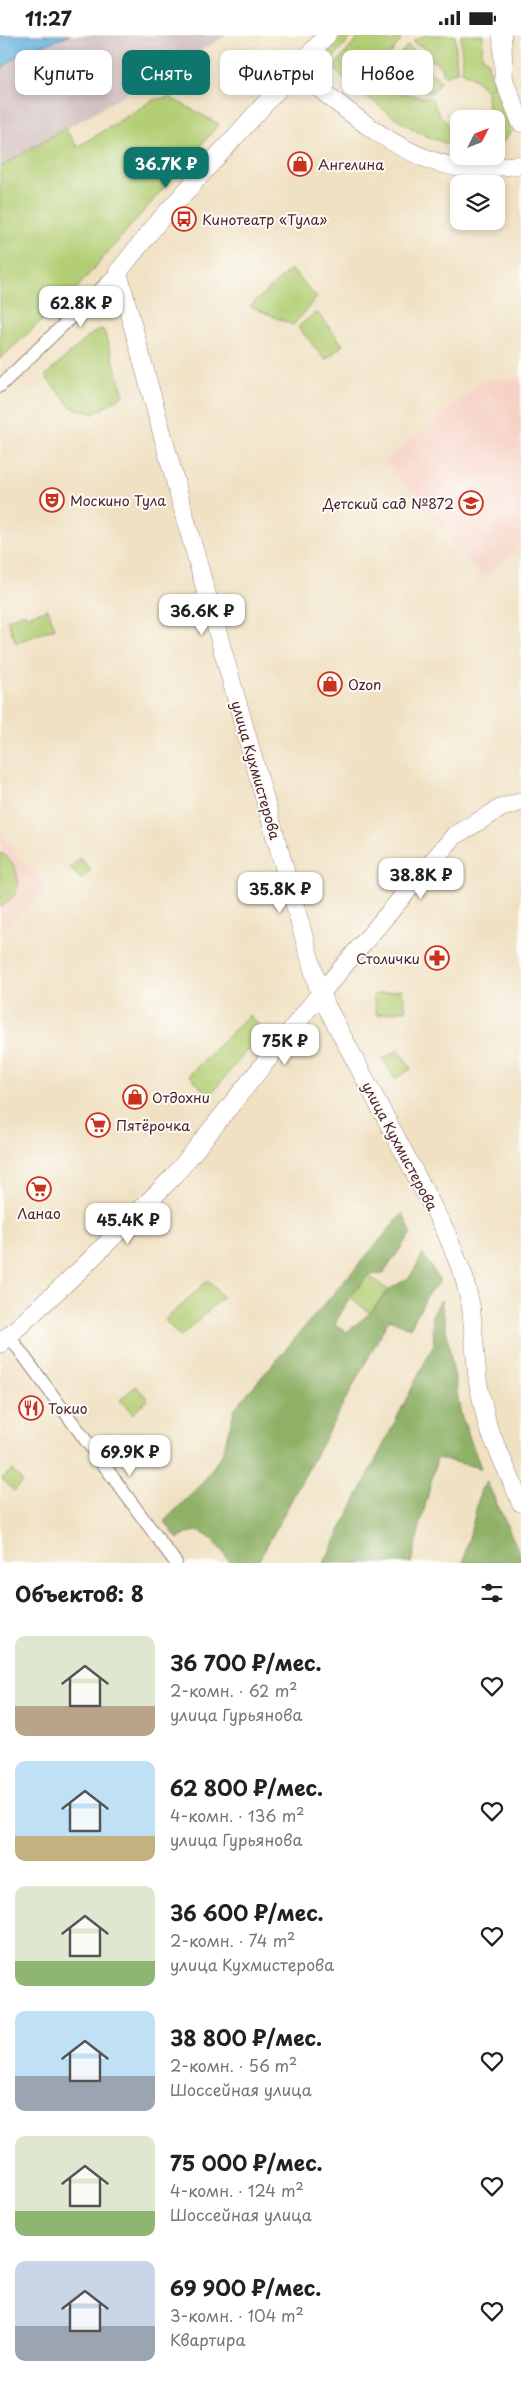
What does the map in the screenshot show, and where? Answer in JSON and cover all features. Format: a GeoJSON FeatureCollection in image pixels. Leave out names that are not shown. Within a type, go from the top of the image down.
{"type":"FeatureCollection","features":[{"type":"Feature","properties":{"kind":"main road"},"geometry":{"type":"LineString","coordinates":[[314,50],[327,35]]}},
{"type":"Feature","properties":{"kind":"main road"},"geometry":{"type":"LineString","coordinates":[[502,35],[504,80],[521,123]]}},
{"type":"Feature","properties":{"kind":"main road"},"geometry":{"type":"LineString","coordinates":[[118,272],[183,194],[274,95]]}},
{"type":"Feature","properties":{"kind":"main road"},"geometry":{"type":"LineString","coordinates":[[327,95],[353,116],[415,155],[467,168],[521,165]]}},
{"type":"Feature","properties":{"kind":"main road","name":"улица Кухмистерова"},"geometry":{"type":"LineString","coordinates":[[118,272],[185,519],[320,994],[446,1232],[464,1277],[471,1307],[478,1383],[488,1427],[521,1503]]}},
{"type":"Feature","properties":{"kind":"main road"},"geometry":{"type":"LineString","coordinates":[[4,1340],[82,1268],[174,1176],[320,994],[454,836],[501,808],[521,802]]}},
{"type":"Feature","properties":{"kind":"street"},"geometry":{"type":"LineString","coordinates":[[0,386],[118,272]]}},
{"type":"Feature","properties":{"kind":"street"},"geometry":{"type":"LineString","coordinates":[[4,1340],[62,1406],[176,1563]]}},
{"type":"Feature","properties":{"kind":"shaded area"},"geometry":{"type":"Polygon","coordinates":[[[70,35],[227,35],[201,50],[122,50],[122,95],[124,95],[0,167],[0,70],[15,58],[15,95],[112,95],[112,50],[31,50],[70,35]]]}},
{"type":"Feature","properties":{"kind":"shaded area","name":"Детский сад №872"},"geometry":{"type":"Polygon","coordinates":[[[521,378],[521,546],[483,579],[385,461],[483,380],[521,378]]]}},
{"type":"Feature","properties":{"kind":"shaded area"},"geometry":{"type":"Polygon","coordinates":[[[0,834],[48,888],[0,931],[0,834]]]}},
{"type":"Feature","properties":{"kind":"green space"},"geometry":{"type":"Polygon","coordinates":[[[343,35],[353,35],[332,60],[332,50],[343,35]]]}},
{"type":"Feature","properties":{"kind":"green space"},"geometry":{"type":"Polygon","coordinates":[[[361,35],[388,35],[386,38],[391,43],[397,36],[401,40],[394,50],[348,50],[361,35]]]}},
{"type":"Feature","properties":{"kind":"green space"},"geometry":{"type":"Polygon","coordinates":[[[425,35],[455,35],[457,71],[445,76],[441,72],[443,70],[435,61],[433,62],[433,50],[424,50],[420,44],[417,46],[413,41],[425,35]]]}},
{"type":"Feature","properties":{"kind":"green space"},"geometry":{"type":"Polygon","coordinates":[[[461,35],[483,35],[482,56],[487,60],[494,88],[485,90],[477,80],[462,71],[461,35]]]}},
{"type":"Feature","properties":{"kind":"green space"},"geometry":{"type":"Polygon","coordinates":[[[408,45],[413,50],[404,50],[408,45]]]}},
{"type":"Feature","properties":{"kind":"green space"},"geometry":{"type":"Polygon","coordinates":[[[342,57],[342,77],[337,72],[335,65],[342,57]]]}},
{"type":"Feature","properties":{"kind":"green space"},"geometry":{"type":"Polygon","coordinates":[[[433,75],[441,81],[433,92],[433,75]]]}},
{"type":"Feature","properties":{"kind":"green space"},"geometry":{"type":"Polygon","coordinates":[[[495,90],[503,110],[488,110],[487,93],[495,90]]]}},
{"type":"Feature","properties":{"kind":"green space"},"geometry":{"type":"Polygon","coordinates":[[[365,95],[412,95],[432,99],[436,109],[450,124],[450,144],[416,131],[365,95]]]}},
{"type":"Feature","properties":{"kind":"green space"},"geometry":{"type":"Polygon","coordinates":[[[169,97],[219,124],[77,288],[0,359],[0,167],[65,128],[77,147],[153,100],[169,97]]]}},
{"type":"Feature","properties":{"kind":"green space"},"geometry":{"type":"Polygon","coordinates":[[[505,116],[511,131],[505,140],[505,116]]]}},
{"type":"Feature","properties":{"kind":"green space"},"geometry":{"type":"Polygon","coordinates":[[[291,269],[317,297],[293,325],[250,306],[291,269]]]}},
{"type":"Feature","properties":{"kind":"green space"},"geometry":{"type":"Polygon","coordinates":[[[317,312],[343,345],[325,360],[298,327],[317,312]]]}},
{"type":"Feature","properties":{"kind":"green space"},"geometry":{"type":"Polygon","coordinates":[[[101,329],[104,331],[124,395],[94,414],[71,407],[45,376],[89,336],[101,329]]]}},
{"type":"Feature","properties":{"kind":"green space"},"geometry":{"type":"Polygon","coordinates":[[[48,609],[55,628],[16,643],[7,620],[25,613],[27,616],[48,609]]]}},
{"type":"Feature","properties":{"kind":"green space"},"geometry":{"type":"Polygon","coordinates":[[[0,853],[10,860],[13,865],[18,883],[15,894],[0,908],[0,853]]]}},
{"type":"Feature","properties":{"kind":"green space"},"geometry":{"type":"Polygon","coordinates":[[[80,858],[91,870],[81,880],[70,868],[80,858]]]}},
{"type":"Feature","properties":{"kind":"green space"},"geometry":{"type":"Polygon","coordinates":[[[402,989],[406,1010],[377,1015],[373,995],[402,989]]]}},
{"type":"Feature","properties":{"kind":"green space"},"geometry":{"type":"Polygon","coordinates":[[[249,1015],[264,1030],[209,1096],[189,1075],[249,1015]]]}},
{"type":"Feature","properties":{"kind":"green space"},"geometry":{"type":"Polygon","coordinates":[[[399,1049],[411,1069],[395,1079],[383,1059],[399,1049]]]}},
{"type":"Feature","properties":{"kind":"green space"},"geometry":{"type":"Polygon","coordinates":[[[403,1213],[411,1233],[383,1274],[368,1275],[350,1297],[335,1324],[347,1332],[370,1313],[388,1290],[410,1277],[423,1254],[440,1281],[428,1294],[410,1328],[389,1319],[258,1562],[231,1563],[209,1537],[198,1531],[178,1539],[164,1521],[202,1484],[222,1454],[235,1408],[403,1213]]]}},
{"type":"Feature","properties":{"kind":"green space"},"geometry":{"type":"Polygon","coordinates":[[[368,1275],[388,1290],[370,1313],[350,1297],[368,1275]]]}},
{"type":"Feature","properties":{"kind":"green space"},"geometry":{"type":"Polygon","coordinates":[[[208,1280],[223,1297],[180,1337],[165,1320],[208,1280]]]}},
{"type":"Feature","properties":{"kind":"green space"},"geometry":{"type":"Polygon","coordinates":[[[441,1300],[461,1415],[481,1468],[437,1458],[411,1563],[324,1563],[434,1344],[432,1315],[441,1300]]]}},
{"type":"Feature","properties":{"kind":"green space"},"geometry":{"type":"Polygon","coordinates":[[[136,1386],[148,1399],[133,1414],[120,1400],[136,1386]]]}},
{"type":"Feature","properties":{"kind":"green space"},"geometry":{"type":"Polygon","coordinates":[[[12,1470],[23,1482],[14,1491],[2,1479],[12,1470]]]}},
{"type":"Feature","properties":{"kind":"green space"},"geometry":{"type":"Polygon","coordinates":[[[487,1482],[521,1556],[521,1563],[463,1563],[481,1489],[487,1482]]]}},
{"type":"Feature","properties":{"kind":"water"},"geometry":{"type":"Polygon","coordinates":[[[0,35],[70,35],[31,50],[15,50],[15,58],[0,70],[0,35]]]}},
{"type":"Feature","properties":{"kind":"place","name":"Ангелина"},"geometry":{"type":"Point","coordinates":[300,164]}},
{"type":"Feature","properties":{"kind":"place","name":"Кинотеатр «Тула»"},"geometry":{"type":"Point","coordinates":[184,219]}},
{"type":"Feature","properties":{"kind":"place","name":"Москино Тула"},"geometry":{"type":"Point","coordinates":[52,500]}},
{"type":"Feature","properties":{"kind":"place","name":"Детский сад №872"},"geometry":{"type":"Point","coordinates":[471,503]}},
{"type":"Feature","properties":{"kind":"place","name":"Ozon"},"geometry":{"type":"Point","coordinates":[330,684]}},
{"type":"Feature","properties":{"kind":"place","name":"Столички"},"geometry":{"type":"Point","coordinates":[437,958]}},
{"type":"Feature","properties":{"kind":"place","name":"Отдохни"},"geometry":{"type":"Point","coordinates":[135,1097]}},
{"type":"Feature","properties":{"kind":"place","name":"Пятёрочка"},"geometry":{"type":"Point","coordinates":[98,1125]}},
{"type":"Feature","properties":{"kind":"place","name":"Ланао"},"geometry":{"type":"Point","coordinates":[39,1189]}},
{"type":"Feature","properties":{"kind":"place","name":"Токио"},"geometry":{"type":"Point","coordinates":[31,1408]}}]}
